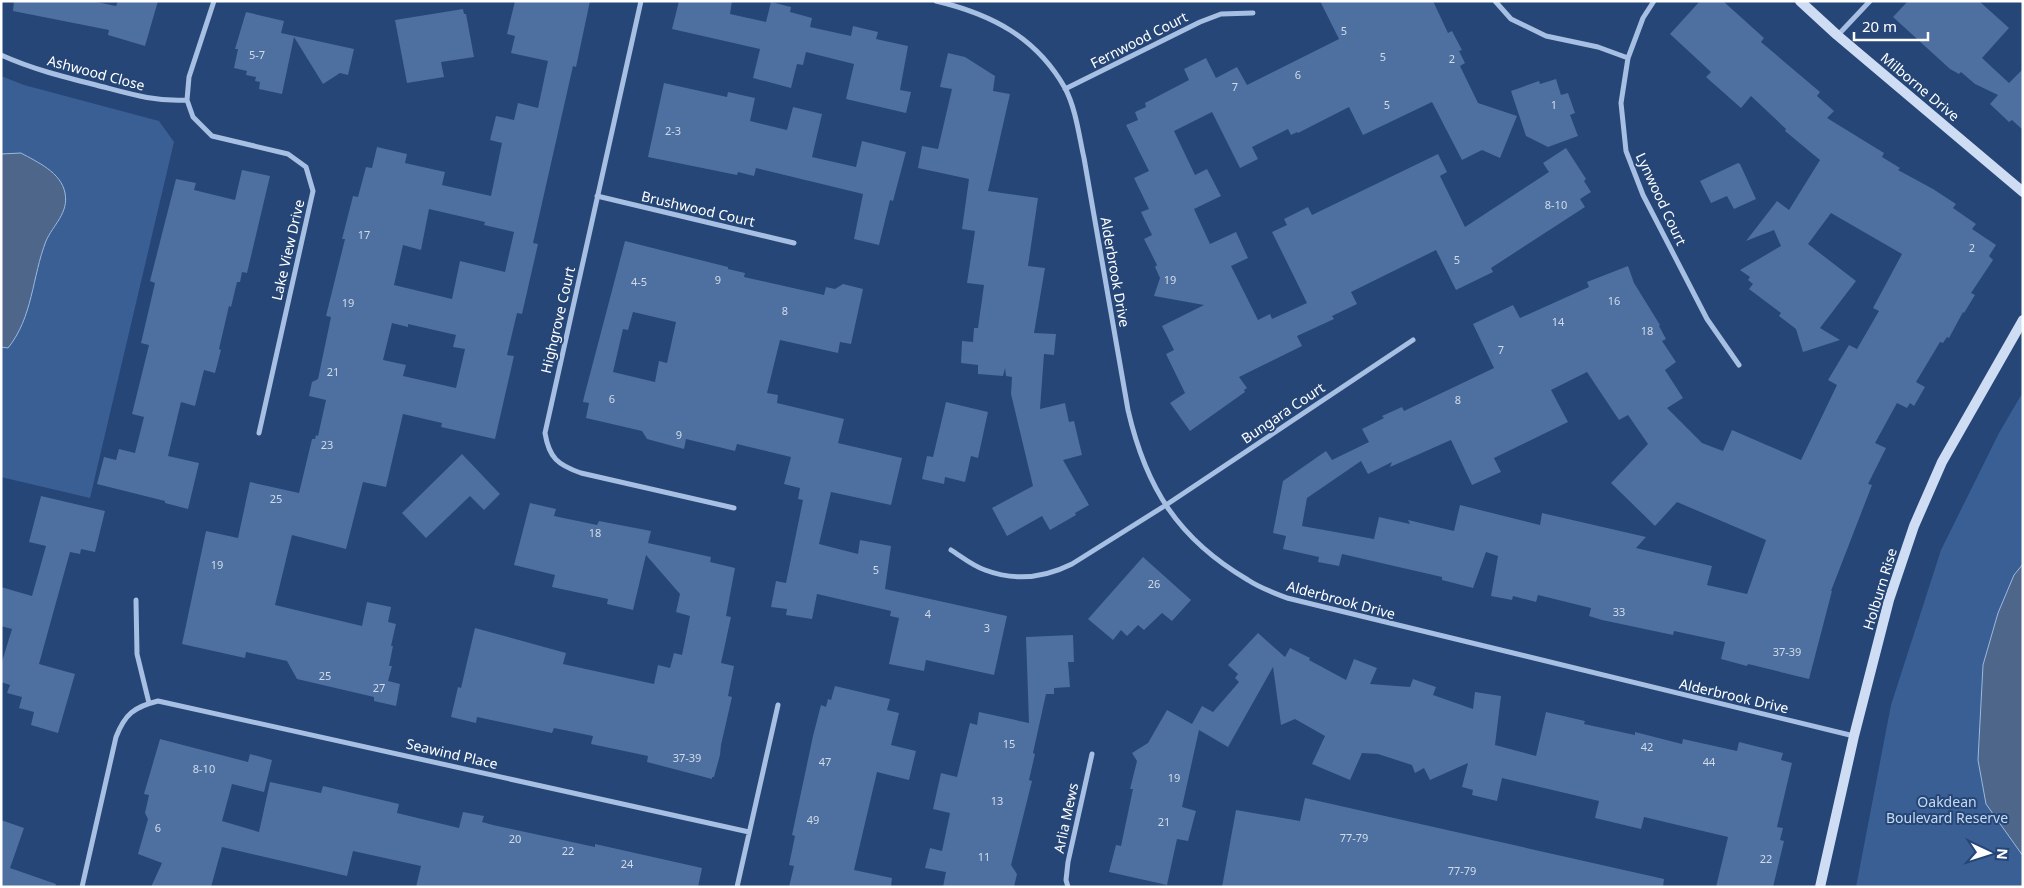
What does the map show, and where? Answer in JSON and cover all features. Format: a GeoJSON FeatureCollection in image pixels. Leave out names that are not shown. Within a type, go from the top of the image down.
{"type":"FeatureCollection","features":[{"type":"Feature","properties":{"kind":"street"},"geometry":{"type":"LineString","coordinates":[[187,100],[189,77],[214,1]]}},
{"type":"Feature","properties":{"kind":"street","name":"Highgrove Court"},"geometry":{"type":"LineString","coordinates":[[641,1],[545,433],[547,446],[552,456],[562,466],[581,473],[734,508]]}},
{"type":"Feature","properties":{"kind":"street","name":"Alderbrook Drive"},"geometry":{"type":"LineString","coordinates":[[936,1],[964,8],[987,17],[1024,39],[1046,62],[1065,89],[1076,122],[1084,158],[1128,410],[1136,443],[1148,476],[1166,505],[1189,535],[1217,560],[1250,582],[1287,598],[1854,736]]}},
{"type":"Feature","properties":{"kind":"street"},"geometry":{"type":"LineString","coordinates":[[1495,1],[1512,19],[1546,36],[1598,47],[1628,58]]}},
{"type":"Feature","properties":{"kind":"street","name":"Lynwood Court"},"geometry":{"type":"LineString","coordinates":[[1654,1],[1643,18],[1628,58],[1620,103],[1626,151],[1643,195],[1707,319],[1739,365]]}},
{"type":"Feature","properties":{"kind":"street","name":"Milborne Drive"},"geometry":{"type":"LineString","coordinates":[[1800,1],[2023,192]]}},
{"type":"Feature","properties":{"kind":"street"},"geometry":{"type":"LineString","coordinates":[[1838,35],[1870,1]]}},
{"type":"Feature","properties":{"kind":"street","name":"Fernwood Court"},"geometry":{"type":"LineString","coordinates":[[1065,89],[1200,22],[1221,14],[1253,14]]}},
{"type":"Feature","properties":{"kind":"street","name":"Ashwood Close"},"geometry":{"type":"LineString","coordinates":[[1,55],[56,75],[155,100],[187,100]]}},
{"type":"Feature","properties":{"kind":"street","name":"Lake View Drive"},"geometry":{"type":"LineString","coordinates":[[187,100],[193,117],[212,136],[288,154],[306,167],[313,191],[259,433]]}},
{"type":"Feature","properties":{"kind":"street","name":"Brushwood Court"},"geometry":{"type":"LineString","coordinates":[[597,196],[794,243]]}},
{"type":"Feature","properties":{"kind":"street","name":"Holburn Rise"},"geometry":{"type":"LineString","coordinates":[[1820,887],[1854,736],[1889,600],[1914,526],[1942,462],[2023,320]]}},
{"type":"Feature","properties":{"kind":"street","name":"Bungara Court"},"geometry":{"type":"LineString","coordinates":[[951,550],[983,570],[1017,577],[1044,575],[1072,564],[1166,505],[1413,340]]}},
{"type":"Feature","properties":{"kind":"street"},"geometry":{"type":"LineString","coordinates":[[82,887],[116,737],[122,723],[130,712],[149,703],[137,654],[136,600]]}},
{"type":"Feature","properties":{"kind":"street","name":"Seawind Place"},"geometry":{"type":"LineString","coordinates":[[149,703],[158,701],[174,704],[750,832]]}},
{"type":"Feature","properties":{"kind":"street"},"geometry":{"type":"LineString","coordinates":[[737,887],[778,705]]}},
{"type":"Feature","properties":{"kind":"street","name":"Arlia Mews"},"geometry":{"type":"LineString","coordinates":[[1068,887],[1066,880],[1068,862],[1092,754]]}},
{"type":"Feature","properties":{"kind":"green space"},"geometry":{"type":"Polygon","coordinates":[[[1,76],[24,85],[159,121],[174,142],[90,498],[1,477],[1,76]]]}},
{"type":"Feature","properties":{"kind":"green space","name":"Oakdean Boulevard Reserve"},"geometry":{"type":"Polygon","coordinates":[[[2023,392],[2023,887],[1856,887],[1891,705],[1941,550],[1999,433],[2023,392]]]}},
{"type":"Feature","properties":{"kind":"shaded area"},"geometry":{"type":"Polygon","coordinates":[[[21,153],[54,173],[63,186],[66,200],[63,213],[49,235],[41,255],[23,323],[8,348],[1,347],[1,154],[21,153]]]}},
{"type":"Feature","properties":{"kind":"shaded area"},"geometry":{"type":"Polygon","coordinates":[[[2023,564],[2023,856],[1986,804],[1978,760],[1983,665],[1998,613],[2014,575],[2023,564]]]}},
{"type":"Feature","properties":{"kind":"building"},"geometry":{"type":"Polygon","coordinates":[[[14,1],[92,1],[116,6],[118,1],[158,1],[145,46],[108,35],[109,30],[13,11],[14,1]]]}},
{"type":"Feature","properties":{"kind":"building"},"geometry":{"type":"Polygon","coordinates":[[[515,1],[590,1],[576,67],[573,66],[533,243],[538,244],[522,314],[517,313],[507,355],[514,356],[495,439],[441,427],[442,423],[403,414],[386,487],[363,482],[346,549],[292,535],[275,605],[362,626],[367,602],[391,607],[388,622],[396,624],[391,646],[393,646],[389,666],[392,666],[388,681],[400,684],[396,706],[374,701],[374,697],[297,679],[287,661],[246,652],[245,658],[182,644],[206,531],[238,538],[250,482],[299,493],[312,439],[315,439],[316,435],[318,436],[326,400],[309,396],[312,382],[318,379],[331,317],[326,316],[345,239],[342,239],[353,196],[358,197],[366,167],[372,168],[377,147],[407,154],[405,163],[445,172],[442,185],[491,196],[502,143],[490,140],[496,116],[514,120],[518,103],[538,108],[548,61],[511,53],[515,36],[507,34],[515,1]],[[429,209],[421,250],[403,245],[394,285],[452,299],[460,261],[505,272],[514,232],[484,225],[485,222],[429,209]],[[392,323],[383,360],[406,365],[403,376],[456,388],[465,349],[453,347],[456,335],[408,324],[408,327],[392,323]]]}},
{"type":"Feature","properties":{"kind":"building"},"geometry":{"type":"Polygon","coordinates":[[[679,1],[732,1],[730,14],[766,22],[771,2],[791,7],[790,12],[812,18],[810,27],[851,36],[853,26],[878,32],[876,39],[908,46],[900,90],[911,92],[906,113],[846,99],[854,64],[806,52],[803,65],[797,64],[791,88],[753,78],[760,49],[672,29],[679,1]]]}},
{"type":"Feature","properties":{"kind":"building"},"geometry":{"type":"Polygon","coordinates":[[[1320,1],[1433,1],[1448,33],[1452,31],[1462,50],[1459,51],[1465,63],[1460,66],[1478,103],[1517,116],[1500,158],[1482,150],[1462,160],[1432,102],[1363,135],[1349,107],[1298,133],[1291,135],[1288,129],[1252,147],[1258,159],[1240,168],[1212,112],[1174,131],[1195,175],[1207,169],[1221,196],[1194,209],[1210,244],[1236,232],[1248,258],[1231,266],[1258,320],[1270,314],[1272,319],[1307,303],[1272,232],[1287,225],[1284,219],[1308,207],[1312,215],[1438,154],[1447,172],[1440,176],[1465,227],[1549,172],[1543,163],[1566,148],[1586,179],[1584,181],[1591,192],[1580,199],[1585,207],[1491,268],[1493,272],[1456,290],[1436,250],[1351,292],[1357,304],[1332,316],[1334,319],[1297,336],[1302,346],[1239,377],[1247,388],[1244,390],[1245,392],[1190,431],[1170,403],[1185,393],[1166,354],[1174,350],[1162,326],[1204,305],[1154,296],[1160,278],[1155,267],[1157,265],[1144,239],[1152,235],[1141,212],[1149,209],[1134,178],[1149,171],[1126,125],[1138,120],[1135,112],[1146,107],[1145,103],[1189,80],[1184,69],[1206,58],[1216,78],[1237,67],[1247,85],[1339,39],[1320,1]]]}},
{"type":"Feature","properties":{"kind":"building"},"geometry":{"type":"Polygon","coordinates":[[[1700,1],[1723,1],[1764,38],[1761,42],[1820,92],[1817,96],[1834,111],[1827,118],[1884,153],[1882,157],[1900,168],[1898,170],[1956,204],[1953,208],[1976,224],[1972,229],[1996,245],[1989,256],[1993,260],[1971,293],[1975,295],[1949,338],[1947,337],[1943,343],[1940,342],[1916,382],[1925,387],[1914,406],[1910,403],[1907,408],[1897,403],[1875,443],[1886,448],[1868,484],[1872,485],[1831,591],[1809,679],[1721,659],[1725,642],[1674,631],[1673,635],[1602,620],[1589,616],[1591,608],[1538,595],[1536,602],[1513,596],[1512,600],[1491,596],[1498,556],[1486,552],[1473,588],[1442,580],[1442,577],[1342,554],[1339,566],[1318,562],[1319,557],[1283,549],[1286,536],[1273,533],[1283,481],[1326,451],[1332,460],[1369,442],[1362,429],[1384,418],[1382,416],[1402,407],[1404,411],[1494,368],[1473,324],[1513,305],[1520,318],[1589,287],[1587,282],[1628,266],[1634,283],[1660,325],[1666,339],[1662,341],[1676,362],[1665,370],[1683,398],[1667,408],[1702,443],[1723,451],[1732,430],[1801,460],[1837,385],[1828,380],[1849,345],[1857,349],[1879,311],[1873,308],[1902,254],[1831,213],[1808,244],[1856,281],[1820,328],[1840,340],[1803,352],[1796,329],[1779,316],[1781,313],[1749,289],[1753,284],[1748,280],[1750,277],[1740,270],[1781,246],[1774,230],[1746,241],[1777,201],[1789,210],[1820,160],[1785,131],[1786,129],[1751,96],[1741,108],[1706,77],[1711,72],[1670,34],[1700,1]],[[1587,372],[1551,390],[1568,422],[1494,458],[1501,472],[1472,485],[1451,440],[1390,467],[1392,462],[1368,474],[1361,461],[1307,498],[1302,526],[1374,539],[1379,517],[1410,524],[1408,520],[1454,531],[1460,505],[1540,525],[1542,513],[1646,537],[1636,548],[1712,566],[1707,585],[1747,594],[1766,540],[1677,502],[1655,526],[1611,483],[1648,444],[1628,415],[1619,420],[1587,372]]]}},
{"type":"Feature","properties":{"kind":"building"},"geometry":{"type":"Polygon","coordinates":[[[1908,1],[1979,1],[2009,28],[1982,58],[2009,83],[2023,69],[2023,130],[2012,120],[2009,122],[1990,104],[1998,95],[1975,84],[1961,72],[1959,74],[1950,69],[1893,17],[1908,1]]]}},
{"type":"Feature","properties":{"kind":"building"},"geometry":{"type":"Polygon","coordinates":[[[463,9],[464,14],[466,14],[474,57],[441,62],[444,77],[407,83],[395,20],[463,9]]]}},
{"type":"Feature","properties":{"kind":"building"},"geometry":{"type":"Polygon","coordinates":[[[246,12],[284,21],[281,33],[354,49],[348,75],[340,73],[323,84],[294,37],[282,94],[259,89],[260,82],[255,81],[256,77],[246,75],[247,71],[234,68],[238,49],[235,49],[246,12]]]}},
{"type":"Feature","properties":{"kind":"building"},"geometry":{"type":"Polygon","coordinates":[[[948,53],[965,57],[995,76],[993,91],[1010,94],[988,191],[1038,198],[1028,266],[1045,268],[1034,333],[1056,334],[1054,355],[1044,354],[1040,409],[1065,403],[1069,422],[1074,421],[1082,455],[1063,460],[1089,505],[1050,530],[1042,516],[1007,536],[992,508],[1033,486],[1011,394],[1012,377],[1006,376],[1005,368],[1003,376],[978,374],[978,365],[961,363],[962,341],[973,342],[974,328],[978,328],[984,285],[967,283],[975,231],[962,229],[969,179],[918,168],[922,146],[938,149],[952,89],[940,87],[948,53]]]}},
{"type":"Feature","properties":{"kind":"building"},"geometry":{"type":"Polygon","coordinates":[[[1556,79],[1561,95],[1568,93],[1575,113],[1570,115],[1578,136],[1548,147],[1526,136],[1511,91],[1539,81],[1540,84],[1556,79]]]}},
{"type":"Feature","properties":{"kind":"building"},"geometry":{"type":"Polygon","coordinates":[[[664,83],[727,97],[728,92],[755,98],[750,121],[787,130],[793,107],[822,114],[812,157],[856,167],[862,141],[906,152],[893,201],[890,200],[879,245],[854,239],[863,194],[756,168],[754,176],[738,172],[737,175],[648,157],[664,83]]]}},
{"type":"Feature","properties":{"kind":"building"},"geometry":{"type":"Polygon","coordinates":[[[1738,163],[1756,199],[1734,209],[1727,196],[1711,203],[1700,181],[1738,163]]]}},
{"type":"Feature","properties":{"kind":"building"},"geometry":{"type":"Polygon","coordinates":[[[242,170],[270,176],[247,273],[242,272],[240,282],[237,282],[231,307],[229,306],[215,373],[204,370],[195,406],[181,402],[168,456],[199,463],[188,509],[165,503],[165,501],[97,484],[104,457],[116,460],[119,449],[135,453],[144,417],[132,414],[149,345],[141,343],[155,283],[150,281],[176,179],[196,183],[194,190],[235,200],[242,170]]]}},
{"type":"Feature","properties":{"kind":"building"},"geometry":{"type":"Polygon","coordinates":[[[625,241],[728,267],[728,269],[745,273],[744,277],[824,295],[826,287],[835,289],[843,284],[863,289],[851,344],[840,342],[838,353],[780,340],[767,393],[778,395],[777,403],[844,419],[838,443],[902,458],[891,505],[831,492],[819,544],[858,554],[860,540],[891,546],[885,589],[1007,616],[994,675],[926,660],[924,671],[889,664],[899,618],[890,616],[891,611],[817,594],[812,619],[786,615],[787,609],[771,607],[776,581],[786,583],[803,500],[798,499],[800,488],[784,484],[791,457],[737,444],[735,451],[686,439],[684,449],[647,439],[642,431],[586,418],[589,403],[583,402],[625,241]],[[633,312],[628,330],[623,329],[613,372],[655,382],[659,361],[667,363],[676,322],[633,312]]]}},
{"type":"Feature","properties":{"kind":"building"},"geometry":{"type":"Polygon","coordinates":[[[946,402],[988,412],[978,458],[971,456],[965,482],[945,477],[944,484],[922,479],[927,456],[933,457],[946,402]]]}},
{"type":"Feature","properties":{"kind":"building"},"geometry":{"type":"Polygon","coordinates":[[[462,454],[500,494],[484,510],[470,496],[426,538],[402,513],[462,454]]]}},
{"type":"Feature","properties":{"kind":"building"},"geometry":{"type":"Polygon","coordinates":[[[41,496],[105,511],[95,552],[81,549],[80,554],[70,552],[39,664],[75,674],[58,733],[31,725],[34,712],[19,708],[22,697],[7,693],[10,685],[1,682],[1,665],[12,629],[1,626],[1,587],[32,596],[46,546],[29,542],[41,496]]]}},
{"type":"Feature","properties":{"kind":"building"},"geometry":{"type":"Polygon","coordinates":[[[530,503],[556,509],[554,516],[597,525],[599,521],[651,531],[648,543],[711,557],[710,562],[735,568],[726,616],[731,617],[721,663],[734,666],[728,696],[732,697],[720,755],[712,779],[647,762],[648,756],[591,744],[593,736],[554,728],[552,733],[477,717],[476,723],[451,717],[458,687],[461,688],[475,628],[566,653],[563,664],[654,684],[658,665],[670,668],[674,653],[682,655],[690,616],[676,612],[680,594],[646,555],[633,610],[607,604],[608,599],[552,587],[555,575],[514,565],[530,503]]]}},
{"type":"Feature","properties":{"kind":"building"},"geometry":{"type":"Polygon","coordinates":[[[1143,557],[1191,600],[1172,621],[1162,613],[1144,630],[1138,625],[1127,636],[1121,630],[1113,640],[1088,619],[1143,557]]]}},
{"type":"Feature","properties":{"kind":"building"},"geometry":{"type":"Polygon","coordinates":[[[1258,633],[1285,657],[1290,648],[1346,680],[1354,659],[1377,668],[1370,684],[1410,687],[1413,679],[1436,687],[1433,695],[1473,709],[1475,692],[1501,696],[1495,745],[1536,756],[1546,712],[1585,721],[1584,724],[1635,735],[1635,732],[1682,744],[1683,739],[1737,751],[1739,742],[1783,753],[1781,760],[1792,763],[1777,827],[1783,828],[1780,840],[1784,841],[1773,887],[1716,887],[1728,837],[1644,817],[1641,829],[1595,818],[1599,801],[1502,778],[1497,801],[1472,795],[1473,790],[1462,787],[1468,763],[1430,780],[1424,768],[1415,773],[1412,765],[1378,754],[1362,753],[1350,780],[1312,764],[1325,736],[1295,719],[1281,725],[1273,667],[1228,747],[1199,730],[1182,807],[1196,811],[1188,841],[1177,839],[1167,885],[1109,872],[1116,845],[1121,846],[1133,789],[1130,789],[1137,761],[1132,753],[1148,743],[1167,710],[1192,724],[1202,706],[1213,712],[1239,682],[1235,678],[1238,674],[1228,665],[1258,633]]]}},
{"type":"Feature","properties":{"kind":"building"},"geometry":{"type":"Polygon","coordinates":[[[1073,635],[1074,662],[1068,662],[1070,687],[1054,688],[1054,694],[1046,694],[1033,753],[1035,754],[1029,780],[1032,781],[1011,865],[1017,874],[1014,887],[943,887],[946,872],[925,868],[930,848],[942,851],[950,813],[933,809],[941,773],[957,777],[970,723],[977,725],[979,712],[1029,723],[1026,637],[1073,635]]]}},
{"type":"Feature","properties":{"kind":"building"},"geometry":{"type":"Polygon","coordinates":[[[835,686],[890,699],[887,710],[899,713],[891,745],[916,751],[909,780],[877,772],[854,870],[892,878],[891,887],[789,887],[794,866],[789,865],[795,836],[792,835],[813,736],[821,705],[826,707],[828,699],[831,700],[835,686]]]}},
{"type":"Feature","properties":{"kind":"building"},"geometry":{"type":"Polygon","coordinates":[[[160,739],[248,762],[250,754],[272,760],[264,792],[232,784],[222,821],[259,832],[270,782],[321,793],[323,786],[399,804],[397,813],[459,828],[463,812],[484,816],[482,822],[493,825],[595,847],[595,844],[702,868],[698,887],[416,887],[421,866],[353,851],[347,876],[222,847],[211,887],[151,887],[162,863],[138,854],[148,819],[145,813],[149,795],[144,794],[160,739]]]}},
{"type":"Feature","properties":{"kind":"building"},"geometry":{"type":"Polygon","coordinates":[[[1305,798],[1664,879],[1663,887],[1222,887],[1236,810],[1300,821],[1305,798]]]}},
{"type":"Feature","properties":{"kind":"building"},"geometry":{"type":"Polygon","coordinates":[[[1,820],[24,828],[10,868],[56,884],[55,887],[1,887],[1,820]]]}}]}
